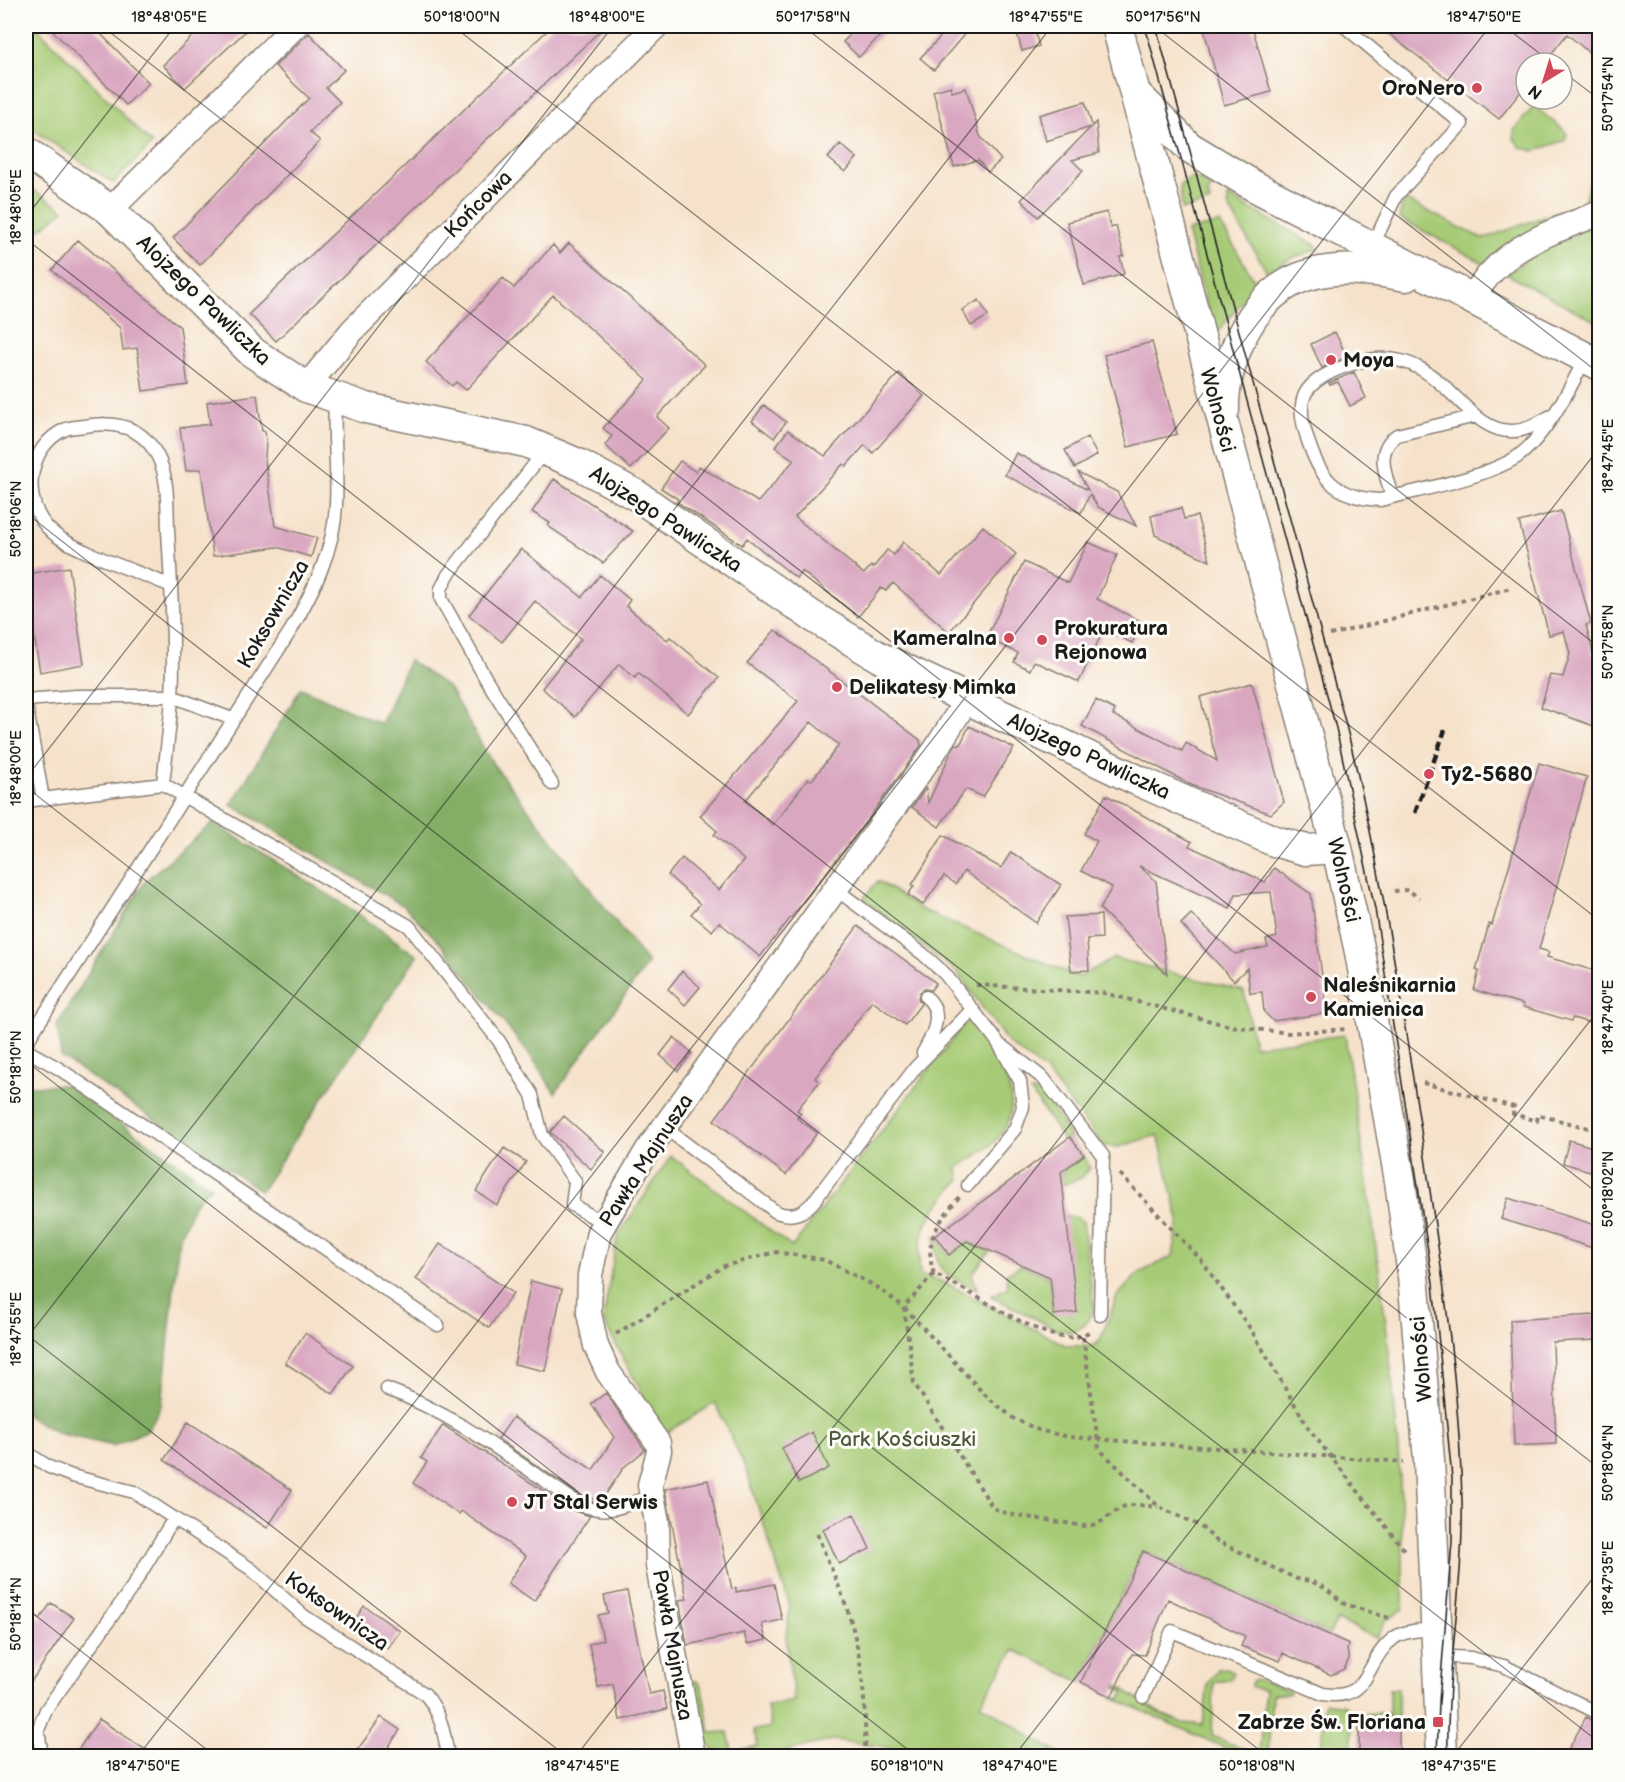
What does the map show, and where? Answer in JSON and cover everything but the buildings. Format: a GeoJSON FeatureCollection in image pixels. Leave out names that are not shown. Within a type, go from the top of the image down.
{"type":"FeatureCollection","features":[{"type":"Feature","properties":{"kind":"street"},"geometry":{"type":"LineString","coordinates":[[110,210],[295,26]]}},
{"type":"Feature","properties":{"kind":"street","name":"Końcowa"},"geometry":{"type":"LineString","coordinates":[[306,387],[352,331],[656,26]]}},
{"type":"Feature","properties":{"kind":"street","name":"Wolności"},"geometry":{"type":"LineString","coordinates":[[1117,26],[1337,848],[1360,952],[1400,1181],[1413,1276],[1429,1460],[1442,1756]]}},
{"type":"Feature","properties":{"kind":"street"},"geometry":{"type":"LineString","coordinates":[[1134,91],[1175,136],[1232,173],[1592,362]]}},
{"type":"Feature","properties":{"kind":"street","name":"Alojzego Pawliczka"},"geometry":{"type":"LineString","coordinates":[[26,152],[110,210],[252,352],[306,387],[366,408],[526,442],[578,464],[636,495],[854,642],[967,699],[1274,841],[1306,850],[1337,848]]}},
{"type":"Feature","properties":{"kind":"street"},"geometry":{"type":"LineString","coordinates":[[1161,197],[1172,172],[1184,164],[1213,167],[1232,173]]}},
{"type":"Feature","properties":{"kind":"street"},"geometry":{"type":"LineString","coordinates":[[1472,299],[1485,277],[1527,243],[1599,213]]}},
{"type":"Feature","properties":{"kind":"street"},"geometry":{"type":"LineString","coordinates":[[1226,440],[1224,405],[1229,371],[1251,317],[1267,297],[1290,281],[1342,268],[1371,269],[1439,283]]}},
{"type":"Feature","properties":{"kind":"street","name":"Pawła Majnusza"},"geometry":{"type":"LineString","coordinates":[[694,1756],[658,1566],[657,1522],[651,1496],[651,1479],[659,1451],[658,1443],[608,1372],[596,1346],[589,1313],[590,1275],[599,1232],[664,1127],[936,749],[967,699]]}},
{"type":"Feature","properties":{"kind":"lane"},"geometry":{"type":"LineString","coordinates":[[1344,26],[1462,124],[1396,196],[1372,248]]}},
{"type":"Feature","properties":{"kind":"lane"},"geometry":{"type":"LineString","coordinates":[[1551,416],[1530,427],[1512,432],[1496,428],[1476,416],[1434,376],[1413,364],[1390,359],[1367,360],[1338,370],[1314,382],[1305,394],[1301,411],[1314,464],[1325,477],[1339,488],[1360,499],[1380,500],[1496,468],[1517,456],[1533,442],[1551,416],[1574,381],[1592,362]]}},
{"type":"Feature","properties":{"kind":"lane","name":"Koksownicza"},"geometry":{"type":"LineString","coordinates":[[26,1043],[291,630],[325,562],[336,505],[333,427],[335,398]]}},
{"type":"Feature","properties":{"kind":"lane"},"geometry":{"type":"LineString","coordinates":[[1392,497],[1382,462],[1383,450],[1389,440],[1397,435],[1476,416]]}},
{"type":"Feature","properties":{"kind":"lane"},"geometry":{"type":"LineString","coordinates":[[163,784],[172,696],[171,586],[165,477],[158,455],[144,436],[119,424],[65,429],[45,447],[32,470],[30,493],[37,515],[52,533],[70,543],[171,586]]}},
{"type":"Feature","properties":{"kind":"lane"},"geometry":{"type":"LineString","coordinates":[[546,450],[448,575],[441,590],[441,599],[486,679],[552,784]]}},
{"type":"Feature","properties":{"kind":"lane"},"geometry":{"type":"LineString","coordinates":[[43,799],[26,702],[76,696],[172,696],[232,719]]}},
{"type":"Feature","properties":{"kind":"lane"},"geometry":{"type":"LineString","coordinates":[[26,801],[163,784],[186,794],[408,926],[499,1041],[532,1095],[542,1135],[575,1181],[572,1205],[604,1223]]}},
{"type":"Feature","properties":{"kind":"lane"},"geometry":{"type":"LineString","coordinates":[[834,888],[923,954],[951,983],[997,1041],[1020,1081],[1023,1107],[1015,1129],[968,1185]]}},
{"type":"Feature","properties":{"kind":"lane"},"geometry":{"type":"LineString","coordinates":[[916,1067],[936,1025],[936,1013],[932,1002],[926,997]]}},
{"type":"Feature","properties":{"kind":"lane"},"geometry":{"type":"LineString","coordinates":[[664,1127],[776,1212],[786,1216],[798,1214],[814,1201],[916,1067],[972,1010]]}},
{"type":"Feature","properties":{"kind":"lane"},"geometry":{"type":"LineString","coordinates":[[997,1041],[1044,1078],[1103,1156],[1100,1315]]}},
{"type":"Feature","properties":{"kind":"lane"},"geometry":{"type":"LineString","coordinates":[[26,1050],[58,1068],[438,1325]]}},
{"type":"Feature","properties":{"kind":"lane"},"geometry":{"type":"LineString","coordinates":[[387,1389],[424,1403],[453,1420],[579,1504],[597,1511],[613,1510],[651,1496]]}},
{"type":"Feature","properties":{"kind":"lane","name":"Koksownicza"},"geometry":{"type":"LineString","coordinates":[[26,1452],[49,1467],[72,1476],[134,1492],[251,1569],[304,1616],[424,1694],[436,1707],[443,1726],[448,1756]]}},
{"type":"Feature","properties":{"kind":"lane"},"geometry":{"type":"LineString","coordinates":[[42,1756],[38,1730],[46,1710],[133,1587],[174,1518]]}},
{"type":"Feature","properties":{"kind":"lane"},"geometry":{"type":"LineString","coordinates":[[1143,1697],[1172,1631],[1323,1694],[1339,1696],[1353,1692],[1393,1639],[1403,1633],[1436,1643],[1471,1658],[1504,1666],[1599,1714]]}},
{"type":"Feature","properties":{"kind":"path"},"geometry":{"type":"LineString","coordinates":[[1330,635],[1511,588]]}},
{"type":"Feature","properties":{"kind":"path"},"geometry":{"type":"LineString","coordinates":[[1394,891],[1408,890],[1419,898]]}},
{"type":"Feature","properties":{"kind":"path"},"geometry":{"type":"LineString","coordinates":[[951,983],[1104,993],[1230,1026],[1289,1033],[1348,1029]]}},
{"type":"Feature","properties":{"kind":"path"},"geometry":{"type":"LineString","coordinates":[[1423,1083],[1514,1107],[1513,1114],[1537,1121],[1538,1115],[1599,1131]]}},
{"type":"Feature","properties":{"kind":"path"},"geometry":{"type":"LineString","coordinates":[[1103,1156],[1201,1260],[1252,1331],[1310,1429],[1407,1554]]}},
{"type":"Feature","properties":{"kind":"path"},"geometry":{"type":"LineString","coordinates":[[968,1185],[932,1236],[928,1257],[934,1274],[1040,1329],[1063,1338],[1083,1337],[1094,1329],[1100,1315]]}},
{"type":"Feature","properties":{"kind":"path"},"geometry":{"type":"LineString","coordinates":[[596,1346],[724,1266],[776,1252],[825,1260],[875,1286],[904,1307],[984,1394],[1013,1418],[1038,1430],[1068,1437],[1404,1462]]}},
{"type":"Feature","properties":{"kind":"path"},"geometry":{"type":"LineString","coordinates":[[934,1274],[904,1307],[914,1383],[993,1508],[1008,1514],[1084,1526],[1094,1525],[1108,1519],[1120,1508],[1134,1505],[1159,1508],[1200,1526],[1217,1540],[1247,1555],[1298,1579],[1311,1581],[1345,1604],[1401,1622]]}},
{"type":"Feature","properties":{"kind":"path"},"geometry":{"type":"LineString","coordinates":[[1083,1337],[1099,1449],[1159,1508]]}},
{"type":"Feature","properties":{"kind":"path"},"geometry":{"type":"LineString","coordinates":[[817,1534],[855,1635],[863,1689],[865,1756]]}},
{"type":"Feature","properties":{"kind":"green space"},"geometry":{"type":"Polygon","coordinates":[[[26,26],[35,26],[152,144],[113,183],[26,125],[26,26]]]}},
{"type":"Feature","properties":{"kind":"green space"},"geometry":{"type":"Polygon","coordinates":[[[1530,111],[1540,111],[1567,135],[1564,141],[1534,151],[1520,147],[1513,137],[1515,129],[1530,111]]]}},
{"type":"Feature","properties":{"kind":"green space"},"geometry":{"type":"Polygon","coordinates":[[[1192,177],[1213,186],[1208,193],[1210,202],[1182,210],[1180,185],[1192,177]]]}},
{"type":"Feature","properties":{"kind":"green space"},"geometry":{"type":"Polygon","coordinates":[[[1589,182],[1599,182],[1599,209],[1498,253],[1483,263],[1399,218],[1404,199],[1483,239],[1584,202],[1589,182]]]}},
{"type":"Feature","properties":{"kind":"green space"},"geometry":{"type":"Polygon","coordinates":[[[26,185],[64,210],[26,241],[26,185]]]}},
{"type":"Feature","properties":{"kind":"green space"},"geometry":{"type":"Polygon","coordinates":[[[1228,196],[1317,246],[1318,249],[1292,258],[1267,272],[1228,206],[1228,196]]]}},
{"type":"Feature","properties":{"kind":"green space"},"geometry":{"type":"Polygon","coordinates":[[[1220,223],[1256,283],[1219,331],[1213,331],[1187,231],[1220,223]]]}},
{"type":"Feature","properties":{"kind":"green space"},"geometry":{"type":"Polygon","coordinates":[[[1599,223],[1599,323],[1506,274],[1531,256],[1599,223]]]}},
{"type":"Feature","properties":{"kind":"green space"},"geometry":{"type":"Polygon","coordinates":[[[409,660],[449,688],[493,764],[648,963],[555,1093],[533,1059],[440,943],[404,906],[231,805],[301,688],[381,724],[409,660]]]}},
{"type":"Feature","properties":{"kind":"green space"},"geometry":{"type":"Polygon","coordinates":[[[213,823],[350,908],[417,956],[261,1191],[61,1057],[57,1025],[145,881],[213,823]]]}},
{"type":"Feature","properties":{"kind":"green space","name":"Park Kościuszki"},"geometry":{"type":"Polygon","coordinates":[[[878,881],[924,911],[1079,977],[1114,958],[1244,991],[1254,1046],[1345,1035],[1386,1321],[1403,1537],[1403,1609],[1386,1620],[1377,1638],[1337,1620],[1329,1635],[1143,1551],[1081,1682],[1014,1650],[980,1704],[1063,1756],[913,1756],[881,1746],[832,1740],[767,1756],[733,1756],[714,1751],[699,1732],[689,1682],[697,1681],[702,1687],[710,1733],[728,1732],[732,1751],[758,1746],[754,1730],[771,1727],[767,1706],[794,1701],[786,1636],[790,1607],[746,1469],[715,1403],[664,1434],[603,1320],[617,1237],[671,1156],[792,1247],[968,1019],[988,1047],[1005,1077],[1010,1093],[1011,1109],[1007,1125],[996,1140],[958,1168],[960,1180],[933,1212],[920,1246],[920,1275],[946,1283],[1067,1346],[1092,1346],[1100,1341],[1117,1296],[1139,1273],[1173,1256],[1179,1220],[1158,1135],[1118,1147],[1104,1146],[1045,1071],[1008,1043],[957,972],[863,899],[878,881]]]}},
{"type":"Feature","properties":{"kind":"green space"},"geometry":{"type":"Polygon","coordinates":[[[66,1085],[211,1186],[194,1204],[179,1239],[162,1404],[148,1430],[113,1446],[57,1433],[26,1415],[26,1086],[66,1085]]]}},
{"type":"Feature","properties":{"kind":"green space"},"geometry":{"type":"Polygon","coordinates":[[[1031,1092],[1043,1093],[1070,1137],[1064,1141],[1031,1092]]]}},
{"type":"Feature","properties":{"kind":"green space"},"geometry":{"type":"Polygon","coordinates":[[[1084,1155],[1090,1168],[1081,1178],[1062,1185],[1061,1172],[1084,1155]]]}},
{"type":"Feature","properties":{"kind":"green space"},"geometry":{"type":"Polygon","coordinates":[[[1066,1216],[1078,1218],[1083,1222],[1094,1309],[1085,1325],[1073,1332],[1057,1330],[991,1296],[1008,1287],[1006,1274],[1021,1265],[1050,1277],[1054,1314],[1066,1216]]]}},
{"type":"Feature","properties":{"kind":"green space"},"geometry":{"type":"Polygon","coordinates":[[[935,1236],[949,1255],[967,1241],[990,1251],[972,1274],[977,1289],[944,1272],[937,1259],[935,1236]]]}},
{"type":"Feature","properties":{"kind":"green space"},"geometry":{"type":"Polygon","coordinates":[[[1227,1668],[1233,1673],[1230,1680],[1214,1682],[1212,1736],[1259,1756],[1243,1756],[1111,1697],[1121,1699],[1124,1692],[1116,1688],[1117,1685],[1161,1714],[1184,1723],[1203,1725],[1208,1683],[1218,1669],[1227,1668]]]}},
{"type":"Feature","properties":{"kind":"green space"},"geometry":{"type":"Polygon","coordinates":[[[1256,1679],[1290,1691],[1290,1694],[1272,1694],[1268,1756],[1259,1756],[1265,1690],[1251,1687],[1252,1681],[1256,1679]]]}},
{"type":"Feature","properties":{"kind":"green space"},"geometry":{"type":"Polygon","coordinates":[[[1389,1689],[1398,1689],[1398,1717],[1353,1718],[1351,1756],[1321,1756],[1324,1702],[1345,1705],[1348,1714],[1389,1713],[1389,1689]]]}},
{"type":"Feature","properties":{"kind":"tram line"},"geometry":{"type":"LineString","coordinates":[[1145,26],[1336,728],[1375,909],[1433,1283],[1452,1478],[1452,1542],[1437,1756]]}},
{"type":"Feature","properties":{"kind":"tram line"},"geometry":{"type":"LineString","coordinates":[[1156,26],[1346,725],[1369,827],[1398,982],[1442,1272],[1453,1363],[1460,1455],[1462,1533],[1450,1692],[1448,1756]]}},
{"type":"Feature","properties":{"kind":"railway"},"geometry":{"type":"LineString","coordinates":[[1415,813],[1445,730]]}},
{"type":"Feature","properties":{"kind":"place","name":"OroNero"},"geometry":{"type":"Point","coordinates":[1477,88]}},
{"type":"Feature","properties":{"kind":"place","name":"Moya"},"geometry":{"type":"Point","coordinates":[1331,360]}},
{"type":"Feature","properties":{"kind":"place","name":"Kameralna"},"geometry":{"type":"Point","coordinates":[1009,638]}},
{"type":"Feature","properties":{"kind":"place","name":"Prokuratura Rejonowa"},"geometry":{"type":"Point","coordinates":[1042,640]}},
{"type":"Feature","properties":{"kind":"place","name":"Delikatesy Mimka"},"geometry":{"type":"Point","coordinates":[837,687]}},
{"type":"Feature","properties":{"kind":"place","name":"Ty2-5680"},"geometry":{"type":"Point","coordinates":[1429,774]}},
{"type":"Feature","properties":{"kind":"place","name":"Naleśnikarnia Kamienica"},"geometry":{"type":"Point","coordinates":[1311,997]}},
{"type":"Feature","properties":{"kind":"place","name":"JT Stal Serwis"},"geometry":{"type":"Point","coordinates":[512,1502]}},
{"type":"Feature","properties":{"kind":"place","name":"Zabrze Św. Floriana"},"geometry":{"type":"Point","coordinates":[1438,1722]}}]}
